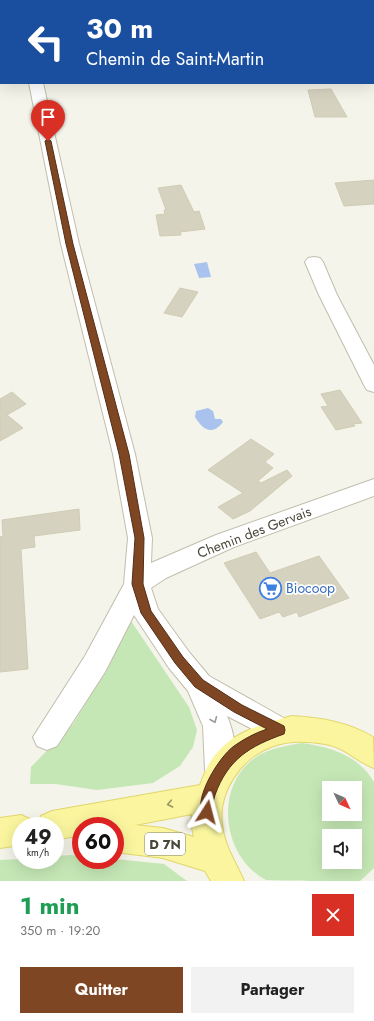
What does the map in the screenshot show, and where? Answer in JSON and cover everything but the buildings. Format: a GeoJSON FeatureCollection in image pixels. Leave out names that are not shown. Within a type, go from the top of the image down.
{"type":"FeatureCollection","features":[{"type":"Feature","properties":{"kind":"main road"},"geometry":{"type":"LineString","coordinates":[[221,870],[206,827],[208,797],[220,770],[237,750],[259,737],[279,730],[310,728],[340,735],[368,749],[374,754]]}},
{"type":"Feature","properties":{"kind":"main road"},"geometry":{"type":"LineString","coordinates":[[64,824],[208,797]]}},
{"type":"Feature","properties":{"kind":"main road"},"geometry":{"type":"LineString","coordinates":[[0,833],[12,831]]}},
{"type":"Feature","properties":{"kind":"main road","name":"D 7N"},"geometry":{"type":"LineString","coordinates":[[124,838],[163,843],[221,870]]}},
{"type":"Feature","properties":{"kind":"street"},"geometry":{"type":"LineString","coordinates":[[36,84],[70,244],[124,454],[140,538],[137,584],[149,617],[179,660],[199,684],[216,726],[219,738],[220,770]]}},
{"type":"Feature","properties":{"kind":"street"},"geometry":{"type":"LineString","coordinates":[[314,262],[328,295],[374,386]]}},
{"type":"Feature","properties":{"kind":"street","name":"Chemin des Gervais"},"geometry":{"type":"LineString","coordinates":[[137,584],[157,571],[225,541],[374,487]]}},
{"type":"Feature","properties":{"kind":"street"},"geometry":{"type":"LineString","coordinates":[[47,736],[95,664],[137,584]]}},
{"type":"Feature","properties":{"kind":"street"},"geometry":{"type":"LineString","coordinates":[[199,684],[238,708],[279,730]]}},
{"type":"Feature","properties":{"kind":"green space"},"geometry":{"type":"Polygon","coordinates":[[[131,621],[189,707],[197,730],[193,747],[180,766],[153,783],[97,790],[56,784],[30,784],[31,767],[73,724],[108,667],[131,621]]]}},
{"type":"Feature","properties":{"kind":"green space"},"geometry":{"type":"Polygon","coordinates":[[[302,743],[323,747],[343,754],[360,765],[374,782],[374,868],[360,881],[266,880],[251,869],[240,855],[232,839],[228,821],[229,803],[233,785],[242,770],[256,757],[272,749],[302,743]]]}},
{"type":"Feature","properties":{"kind":"green space"},"geometry":{"type":"Polygon","coordinates":[[[64,855],[72,855],[72,869],[124,869],[124,860],[164,864],[187,881],[0,881],[0,860],[12,859],[12,869],[64,869],[64,855]]]}},
{"type":"Feature","properties":{"kind":"water"},"geometry":{"type":"Polygon","coordinates":[[[207,262],[211,277],[199,278],[194,264],[207,262]]]}},
{"type":"Feature","properties":{"kind":"water"},"geometry":{"type":"Polygon","coordinates":[[[208,408],[213,411],[215,419],[221,419],[223,422],[215,429],[211,430],[204,428],[195,417],[196,411],[208,408]]]}},
{"type":"Feature","properties":{"kind":"place","name":"Biocoop"},"geometry":{"type":"Point","coordinates":[270,588]}},
{"type":"Feature","properties":{"kind":"route"},"geometry":{"type":"LineString","coordinates":[[48,141],[70,244],[124,454],[140,538],[137,584],[146,613],[179,660],[199,684],[238,708],[279,730],[259,737],[237,750],[220,770],[208,797],[207,812]]}}]}
